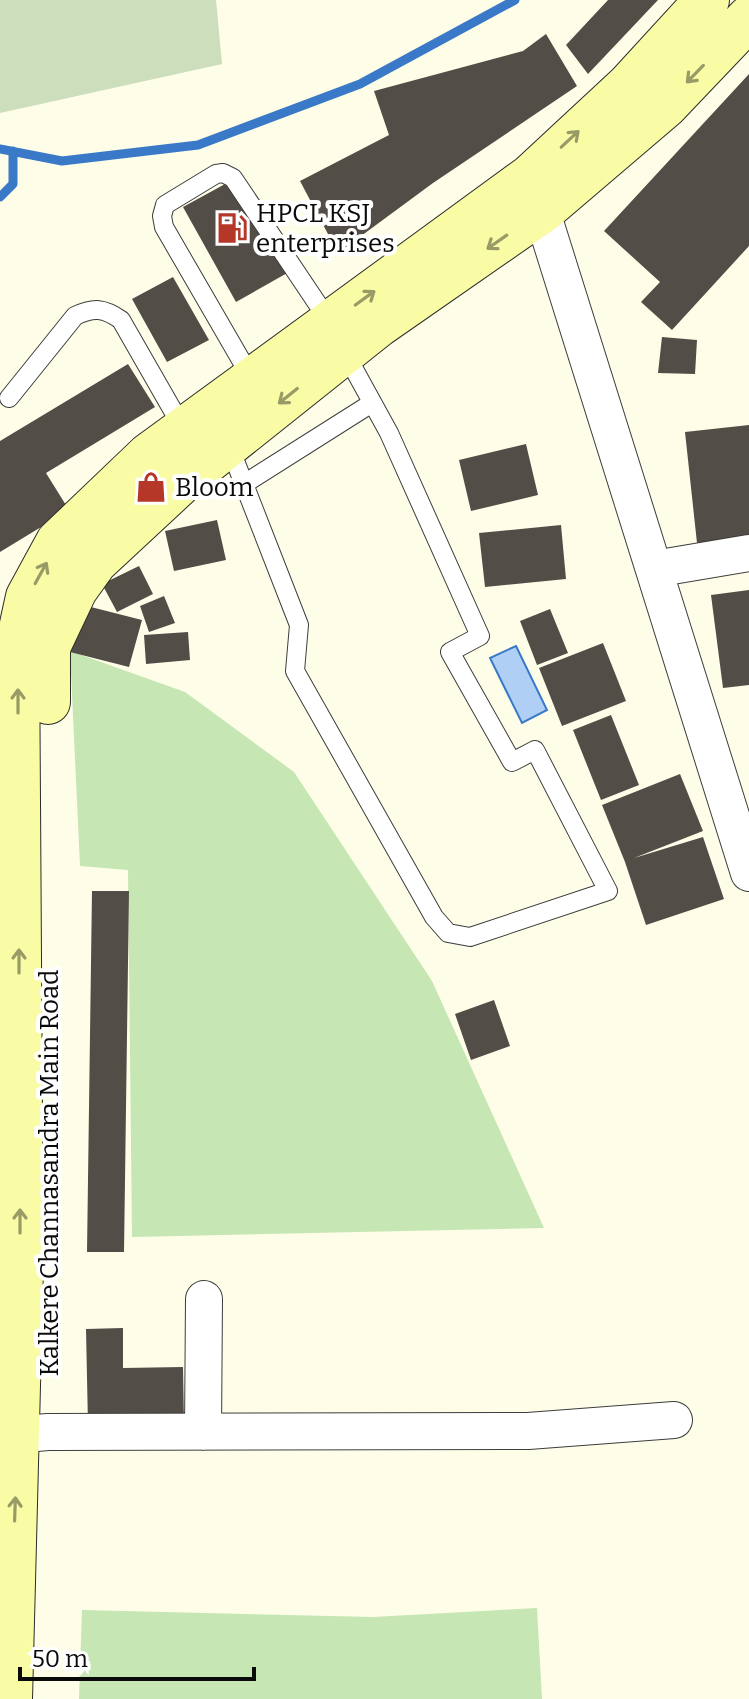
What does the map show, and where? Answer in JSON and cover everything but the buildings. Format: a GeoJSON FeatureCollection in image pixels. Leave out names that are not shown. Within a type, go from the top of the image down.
{"type":"FeatureCollection","features":[{"type":"Feature","properties":{"kind":"main road"},"geometry":{"type":"LineString","coordinates":[[536,194],[707,0]]}},
{"type":"Feature","properties":{"kind":"main road"},"geometry":{"type":"LineString","coordinates":[[207,428],[337,337],[378,325],[536,194],[665,106],[749,18]]}},
{"type":"Feature","properties":{"kind":"main road","name":"Kalkere Channasandra Main Road"},"geometry":{"type":"LineString","coordinates":[[40,1699],[10,1269],[22,644],[28,597],[58,542],[149,455],[207,428],[252,379],[337,337]]}},
{"type":"Feature","properties":{"kind":"main road","name":"Kalkere Channasandra Main Road"},"geometry":{"type":"LineString","coordinates":[[10,1699],[22,1434],[51,1232],[22,644]]}},
{"type":"Feature","properties":{"kind":"street"},"geometry":{"type":"LineString","coordinates":[[536,194],[749,873]]}},
{"type":"Feature","properties":{"kind":"street"},"geometry":{"type":"LineString","coordinates":[[654,569],[749,553]]}},
{"type":"Feature","properties":{"kind":"street"},"geometry":{"type":"LineString","coordinates":[[203,1432],[204,1299]]}},
{"type":"Feature","properties":{"kind":"street"},"geometry":{"type":"LineString","coordinates":[[22,1434],[528,1431],[674,1420]]}},
{"type":"Feature","properties":{"kind":"lane"},"geometry":{"type":"LineString","coordinates":[[9,398],[75,316],[89,310],[107,310],[121,320],[207,428],[244,484],[299,625],[295,671],[434,917],[448,933],[470,937],[608,891],[535,750],[512,762],[450,652],[480,636],[389,433],[337,337],[233,178],[223,173],[216,174],[165,205],[162,216],[164,227],[252,379]]}},
{"type":"Feature","properties":{"kind":"lane"},"geometry":{"type":"LineString","coordinates":[[244,484],[372,403]]}},
{"type":"Feature","properties":{"kind":"green space"},"geometry":{"type":"Polygon","coordinates":[[[0,0],[216,0],[222,64],[0,113],[0,0]]]}},
{"type":"Feature","properties":{"kind":"green space"},"geometry":{"type":"Polygon","coordinates":[[[70,651],[185,692],[294,772],[432,981],[544,1228],[132,1237],[128,870],[80,866],[70,651]]]}},
{"type":"Feature","properties":{"kind":"green space"},"geometry":{"type":"Polygon","coordinates":[[[537,1608],[542,1699],[79,1699],[82,1610],[373,1617],[537,1608]]]}},
{"type":"Feature","properties":{"kind":"water"},"geometry":{"type":"Polygon","coordinates":[[[516,646],[547,710],[522,723],[490,658],[516,646]]]}},
{"type":"Feature","properties":{"kind":"waterway"},"geometry":{"type":"LineString","coordinates":[[0,149],[62,161],[198,145],[360,84],[515,0]]}},
{"type":"Feature","properties":{"kind":"waterway"},"geometry":{"type":"LineString","coordinates":[[0,197],[13,184],[13,151]]}},
{"type":"Feature","properties":{"kind":"place","name":"HPCL KSJ enterprises"},"geometry":{"type":"Point","coordinates":[232,228]}},
{"type":"Feature","properties":{"kind":"place","name":"Bloom"},"geometry":{"type":"Point","coordinates":[151,487]}}]}
